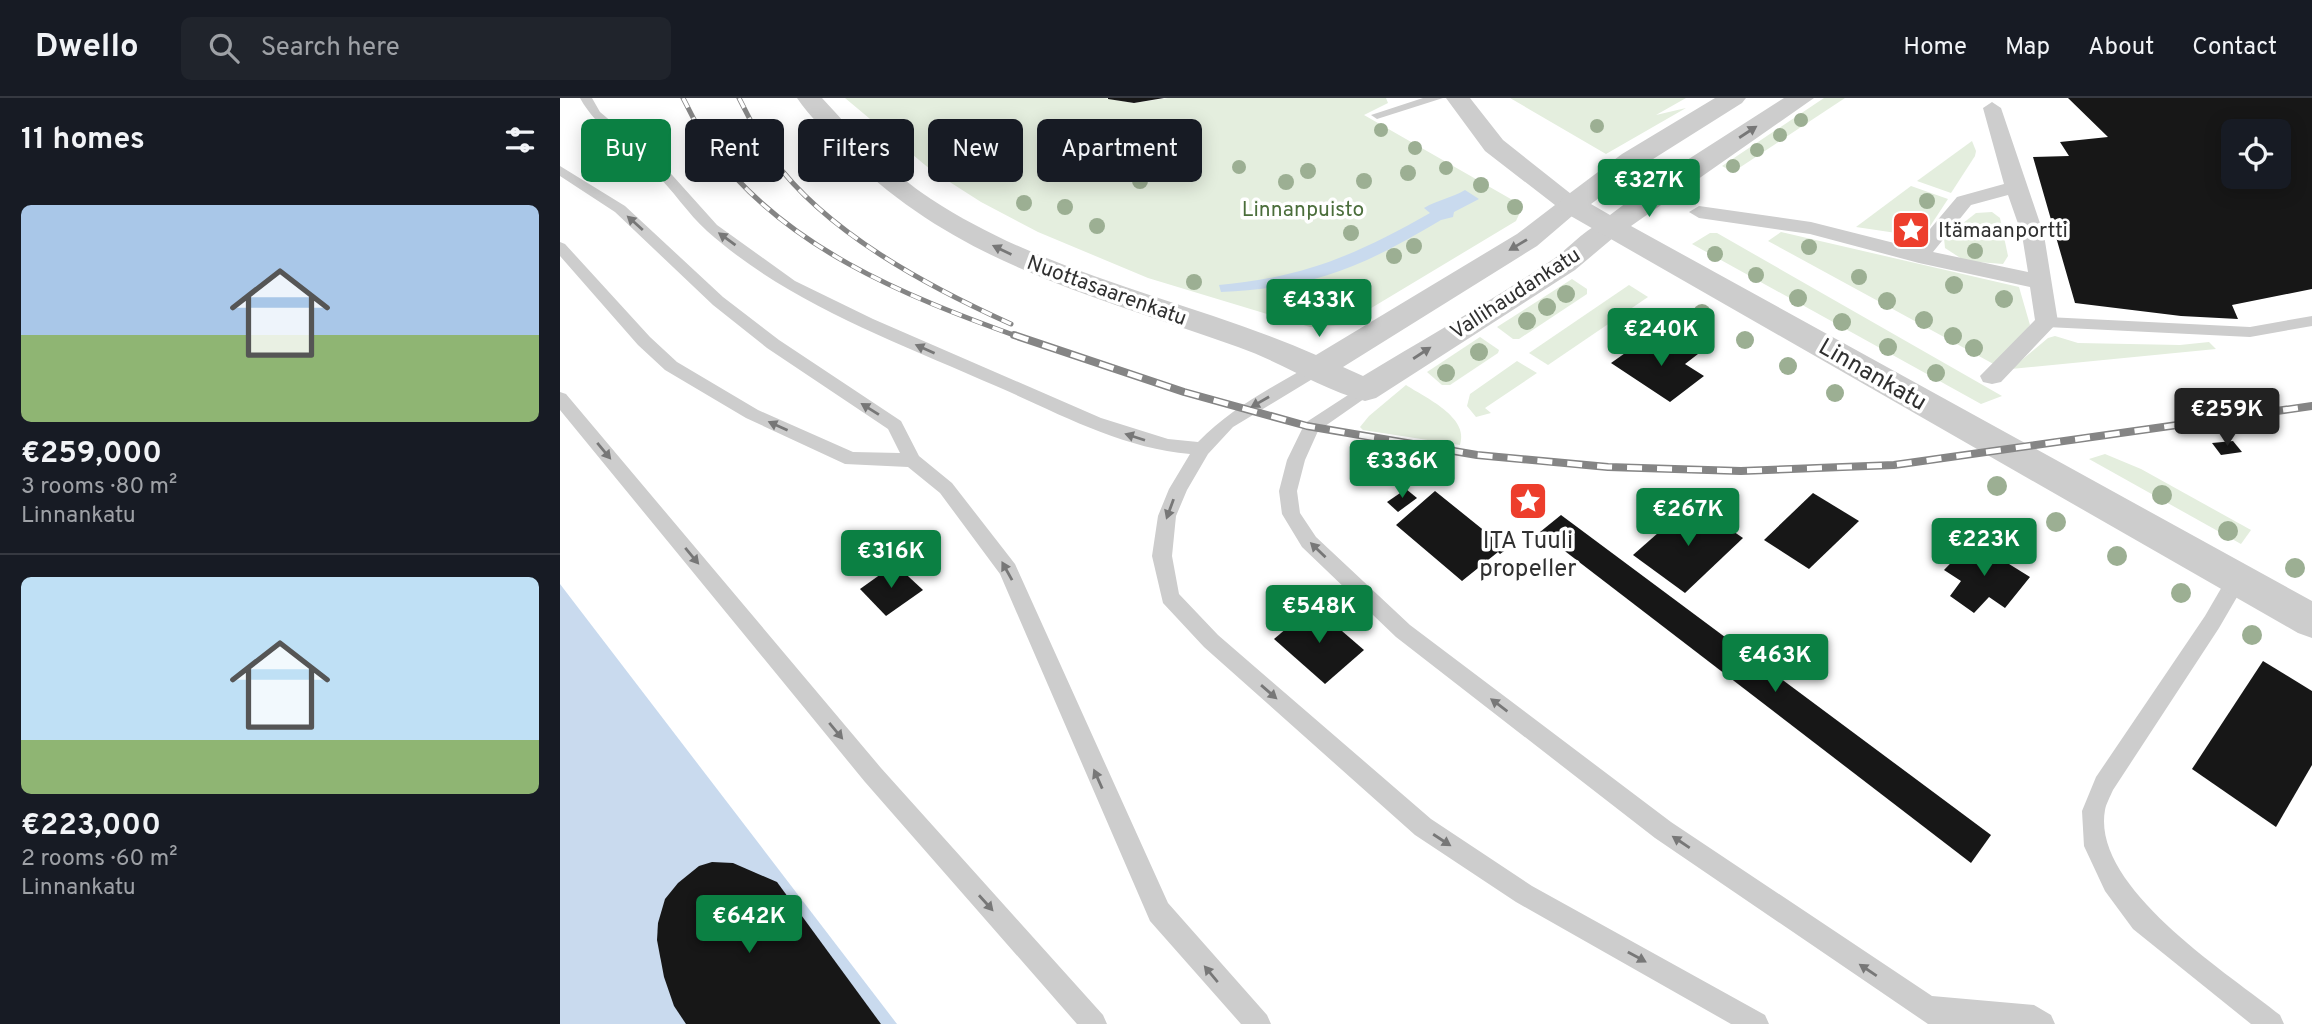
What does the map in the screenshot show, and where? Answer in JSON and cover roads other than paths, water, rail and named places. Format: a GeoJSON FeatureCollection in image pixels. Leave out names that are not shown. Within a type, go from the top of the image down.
{"type":"FeatureCollection","features":[{"type":"Feature","properties":{"kind":"street","name":"Nuottasaarenkatu"},"geometry":{"type":"LineString","coordinates":[[809,98],[871,165],[921,204],[983,241],[1056,276],[1250,340],[1365,390]]}},
{"type":"Feature","properties":{"kind":"street","name":"Linnankatu"},"geometry":{"type":"LineString","coordinates":[[1458,98],[1476,129],[1495,148],[1572,205],[2312,621]]}},
{"type":"Feature","properties":{"kind":"street","name":"Vallihaudankatu"},"geometry":{"type":"LineString","coordinates":[[1318,368],[1527,240],[1632,160],[1733,98]]}},
{"type":"Feature","properties":{"kind":"street","name":"Vallihaudankatu"},"geometry":{"type":"LineString","coordinates":[[1365,390],[1564,264],[1669,184],[1801,98]]}},
{"type":"Feature","properties":{"kind":"street"},"geometry":{"type":"LineString","coordinates":[[1992,108],[2015,187],[2034,235],[2046,322],[1992,376]]}},
{"type":"Feature","properties":{"kind":"street"},"geometry":{"type":"LineString","coordinates":[[1919,256],[1964,201],[2015,187]]}},
{"type":"Feature","properties":{"kind":"street"},"geometry":{"type":"LineString","coordinates":[[1699,212],[1811,228],[1919,256],[2042,282]]}},
{"type":"Feature","properties":{"kind":"lane"},"geometry":{"type":"LineString","coordinates":[[586,98],[595,114],[659,169],[712,228],[790,284],[867,323],[1095,422],[1137,438],[1202,449]]}},
{"type":"Feature","properties":{"kind":"lane"},"geometry":{"type":"LineString","coordinates":[[1377,115],[1437,98]]}},
{"type":"Feature","properties":{"kind":"lane"},"geometry":{"type":"LineString","coordinates":[[560,170],[620,209],[718,301],[773,344],[895,425],[912,460],[946,488],[1008,570],[1159,912],[1258,1024]]}},
{"type":"Feature","properties":{"kind":"lane"},"geometry":{"type":"LineString","coordinates":[[560,247],[644,341],[671,366],[702,385],[752,414],[851,459],[912,460]]}},
{"type":"Feature","properties":{"kind":"lane"},"geometry":{"type":"LineString","coordinates":[[2046,322],[2250,332],[2312,321]]}},
{"type":"Feature","properties":{"kind":"lane"},"geometry":{"type":"LineString","coordinates":[[1318,368],[1245,410],[1227,423],[1202,449],[1178,489],[1167,516],[1162,556],[1170,597],[1211,641],[1423,827],[1524,894],[1756,1024]]}},
{"type":"Feature","properties":{"kind":"lane"},"geometry":{"type":"LineString","coordinates":[[1365,390],[1311,427],[1296,460],[1288,491],[1291,514],[1309,542],[1403,631],[1641,813],[1930,1016],[1951,1024]]}},
{"type":"Feature","properties":{"kind":"lane"},"geometry":{"type":"LineString","coordinates":[[560,398],[873,775],[1094,1024]]}},
{"type":"Feature","properties":{"kind":"lane"},"geometry":{"type":"LineString","coordinates":[[2237,579],[2213,622],[2104,784],[2093,811],[2096,846],[2113,883],[2142,920],[2272,1024]]}},
{"type":"Feature","properties":{"kind":"lane"},"geometry":{"type":"LineString","coordinates":[[1930,1016],[2034,1018],[2042,1024]]}},
{"type":"Feature","properties":{"kind":"water"},"geometry":{"type":"Polygon","coordinates":[[[1465,190],[1479,199],[1454,212],[1453,217],[1441,220],[1387,251],[1361,262],[1337,272],[1284,286],[1221,292],[1219,285],[1304,270],[1353,252],[1430,213],[1424,208],[1465,190]]]}},
{"type":"Feature","properties":{"kind":"water"},"geometry":{"type":"Polygon","coordinates":[[[560,584],[897,1024],[560,1024],[560,584]]]}},
{"type":"Feature","properties":{"kind":"railway"},"geometry":{"type":"LineString","coordinates":[[683,98],[705,140],[739,181],[772,212],[809,240],[890,285],[1019,337]]}},
{"type":"Feature","properties":{"kind":"railway"},"geometry":{"type":"LineString","coordinates":[[739,98],[773,159],[795,186],[821,211],[850,234],[914,275],[1011,324]]}},
{"type":"Feature","properties":{"kind":"railway"},"geometry":{"type":"LineString","coordinates":[[1014,335],[1184,392],[1307,426],[1477,455],[1608,467],[1741,471],[1894,465],[2312,406]]}},
{"type":"Feature","properties":{"kind":"place","name":"Itämaanportti"},"geometry":{"type":"Point","coordinates":[1911,230]}},
{"type":"Feature","properties":{"kind":"place","name":"ITA Tuuli propeller"},"geometry":{"type":"Point","coordinates":[1528,501]}},
{"type":"Feature","properties":{"kind":"park label","name":"Linnanpuisto"},"geometry":{"type":"Point","coordinates":[1303,209]}}]}
